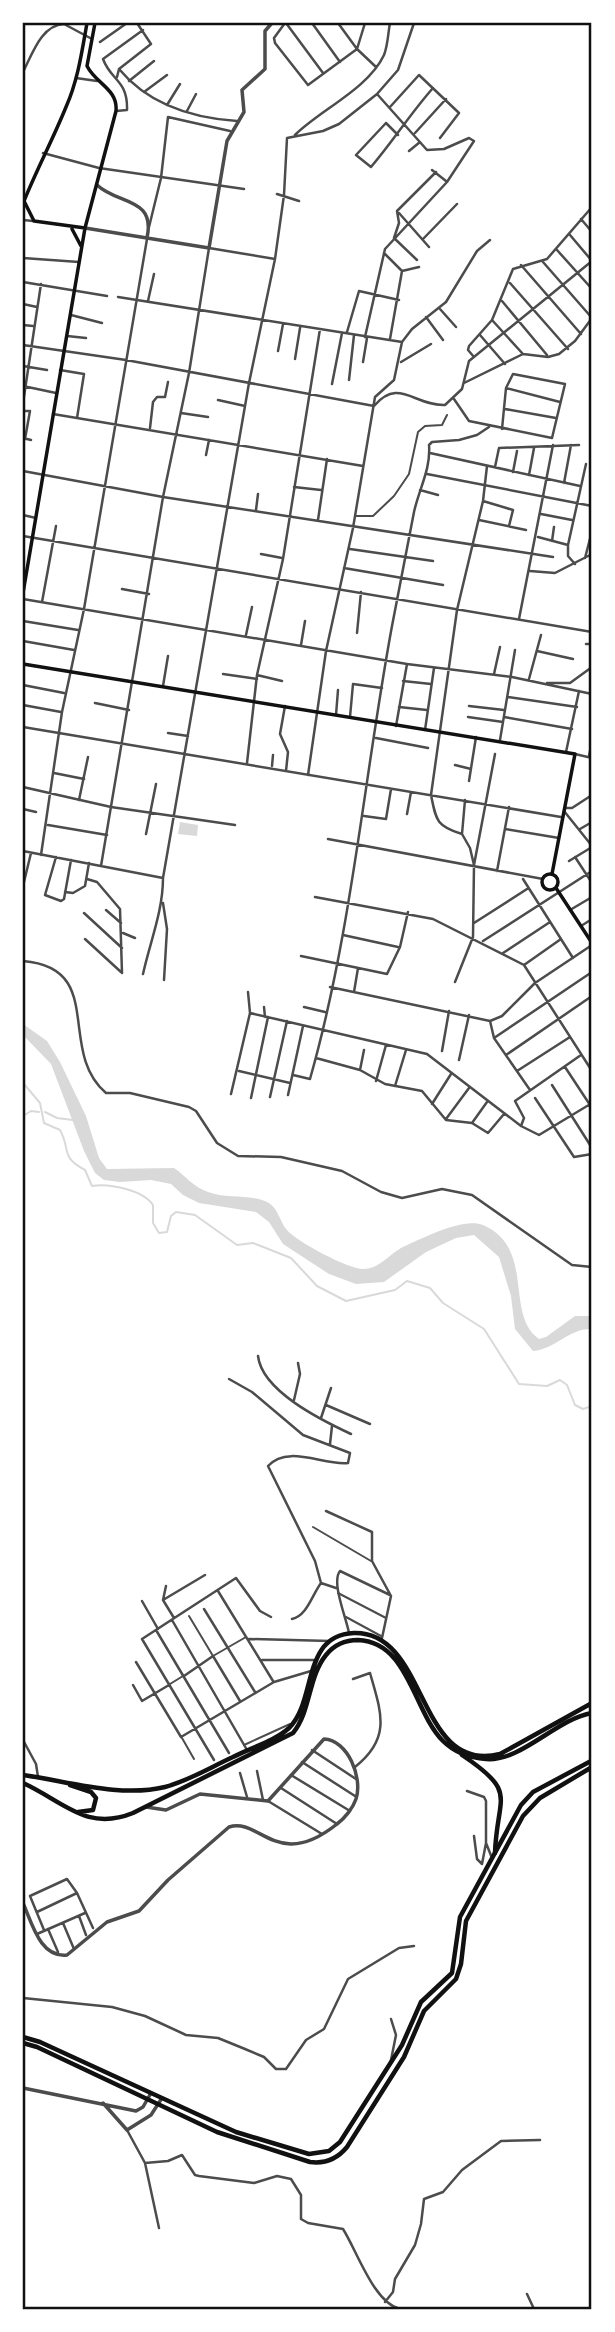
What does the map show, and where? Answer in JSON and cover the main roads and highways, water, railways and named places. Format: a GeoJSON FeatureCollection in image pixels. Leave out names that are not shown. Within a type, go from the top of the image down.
{"type":"FeatureCollection","features":[{"type":"Feature","properties":{"kind":"main road"},"geometry":{"type":"LineString","coordinates":[[85,228],[34,221],[24,201],[43,153],[66,107],[76,78],[88,23]]}},
{"type":"Feature","properties":{"kind":"main road"},"geometry":{"type":"LineString","coordinates":[[23,593],[85,228],[116,111],[112,92],[97,81],[87,66],[96,24]]}},
{"type":"Feature","properties":{"kind":"main road"},"geometry":{"type":"LineString","coordinates":[[70,228],[77,234],[81,250]]}},
{"type":"Feature","properties":{"kind":"main road"},"geometry":{"type":"LineString","coordinates":[[23,664],[575,754],[552,874],[543,879],[546,889],[558,890]]}},
{"type":"Feature","properties":{"kind":"main road"},"geometry":{"type":"LineString","coordinates":[[552,874],[558,880],[558,890],[592,944]]}},
{"type":"Feature","properties":{"kind":"main road"},"geometry":{"type":"LineString","coordinates":[[23,1774],[135,1791],[152,1790],[183,1781],[246,1747],[283,1732],[294,1722],[315,1660],[331,1641],[349,1633],[382,1637],[401,1659],[436,1725],[452,1742],[468,1752],[488,1756],[500,1754],[592,1703]]}},
{"type":"Feature","properties":{"kind":"main road"},"geometry":{"type":"LineString","coordinates":[[23,1783],[88,1818],[108,1820],[146,1807],[293,1733],[302,1720],[322,1660],[332,1648],[348,1641],[369,1641],[388,1651],[435,1731],[455,1751],[484,1769],[498,1787],[501,1816],[494,1855]]}},
{"type":"Feature","properties":{"kind":"main road"},"geometry":{"type":"LineString","coordinates":[[455,1751],[477,1758],[498,1758],[559,1726],[592,1713]]}},
{"type":"Feature","properties":{"kind":"main road"},"geometry":{"type":"LineString","coordinates":[[23,2037],[150,2096],[159,2104],[236,2132],[309,2154],[324,2153],[340,2142],[391,2064],[421,2002],[452,1973],[457,1925],[529,1795],[592,1762]]}},
{"type":"Feature","properties":{"kind":"main road"},"geometry":{"type":"LineString","coordinates":[[23,2043],[150,2096],[162,2098],[236,2139],[310,2162],[323,2162],[343,2152],[404,2057],[427,2006],[456,1979],[461,1964],[466,1921],[523,1816],[540,1798],[592,1762]]}},
{"type":"Feature","properties":{"kind":"main road"},"geometry":{"type":"LineString","coordinates":[[56,1780],[87,1790],[96,1798],[96,1806],[89,1812],[65,1806]]}},
{"type":"Feature","properties":{"kind":"waterway"},"geometry":{"type":"LineString","coordinates":[[24,1084],[40,1103],[44,1123],[60,1130],[69,1157],[85,1170],[92,1186],[125,1189],[142,1195],[153,1205],[153,1223],[159,1233],[167,1232],[171,1216],[176,1212],[195,1215],[237,1245],[253,1243],[291,1258],[317,1286],[346,1301],[395,1290],[407,1281],[430,1288],[443,1303],[484,1329],[519,1384],[547,1386],[560,1380],[567,1385],[575,1405],[583,1409],[592,1406]]}},
{"type":"Feature","properties":{"kind":"waterway"},"geometry":{"type":"LineString","coordinates":[[23,1116],[31,1111],[39,1112]]}},
{"type":"Feature","properties":{"kind":"waterway"},"geometry":{"type":"LineString","coordinates":[[45,1112],[57,1118],[73,1120]]}}]}
